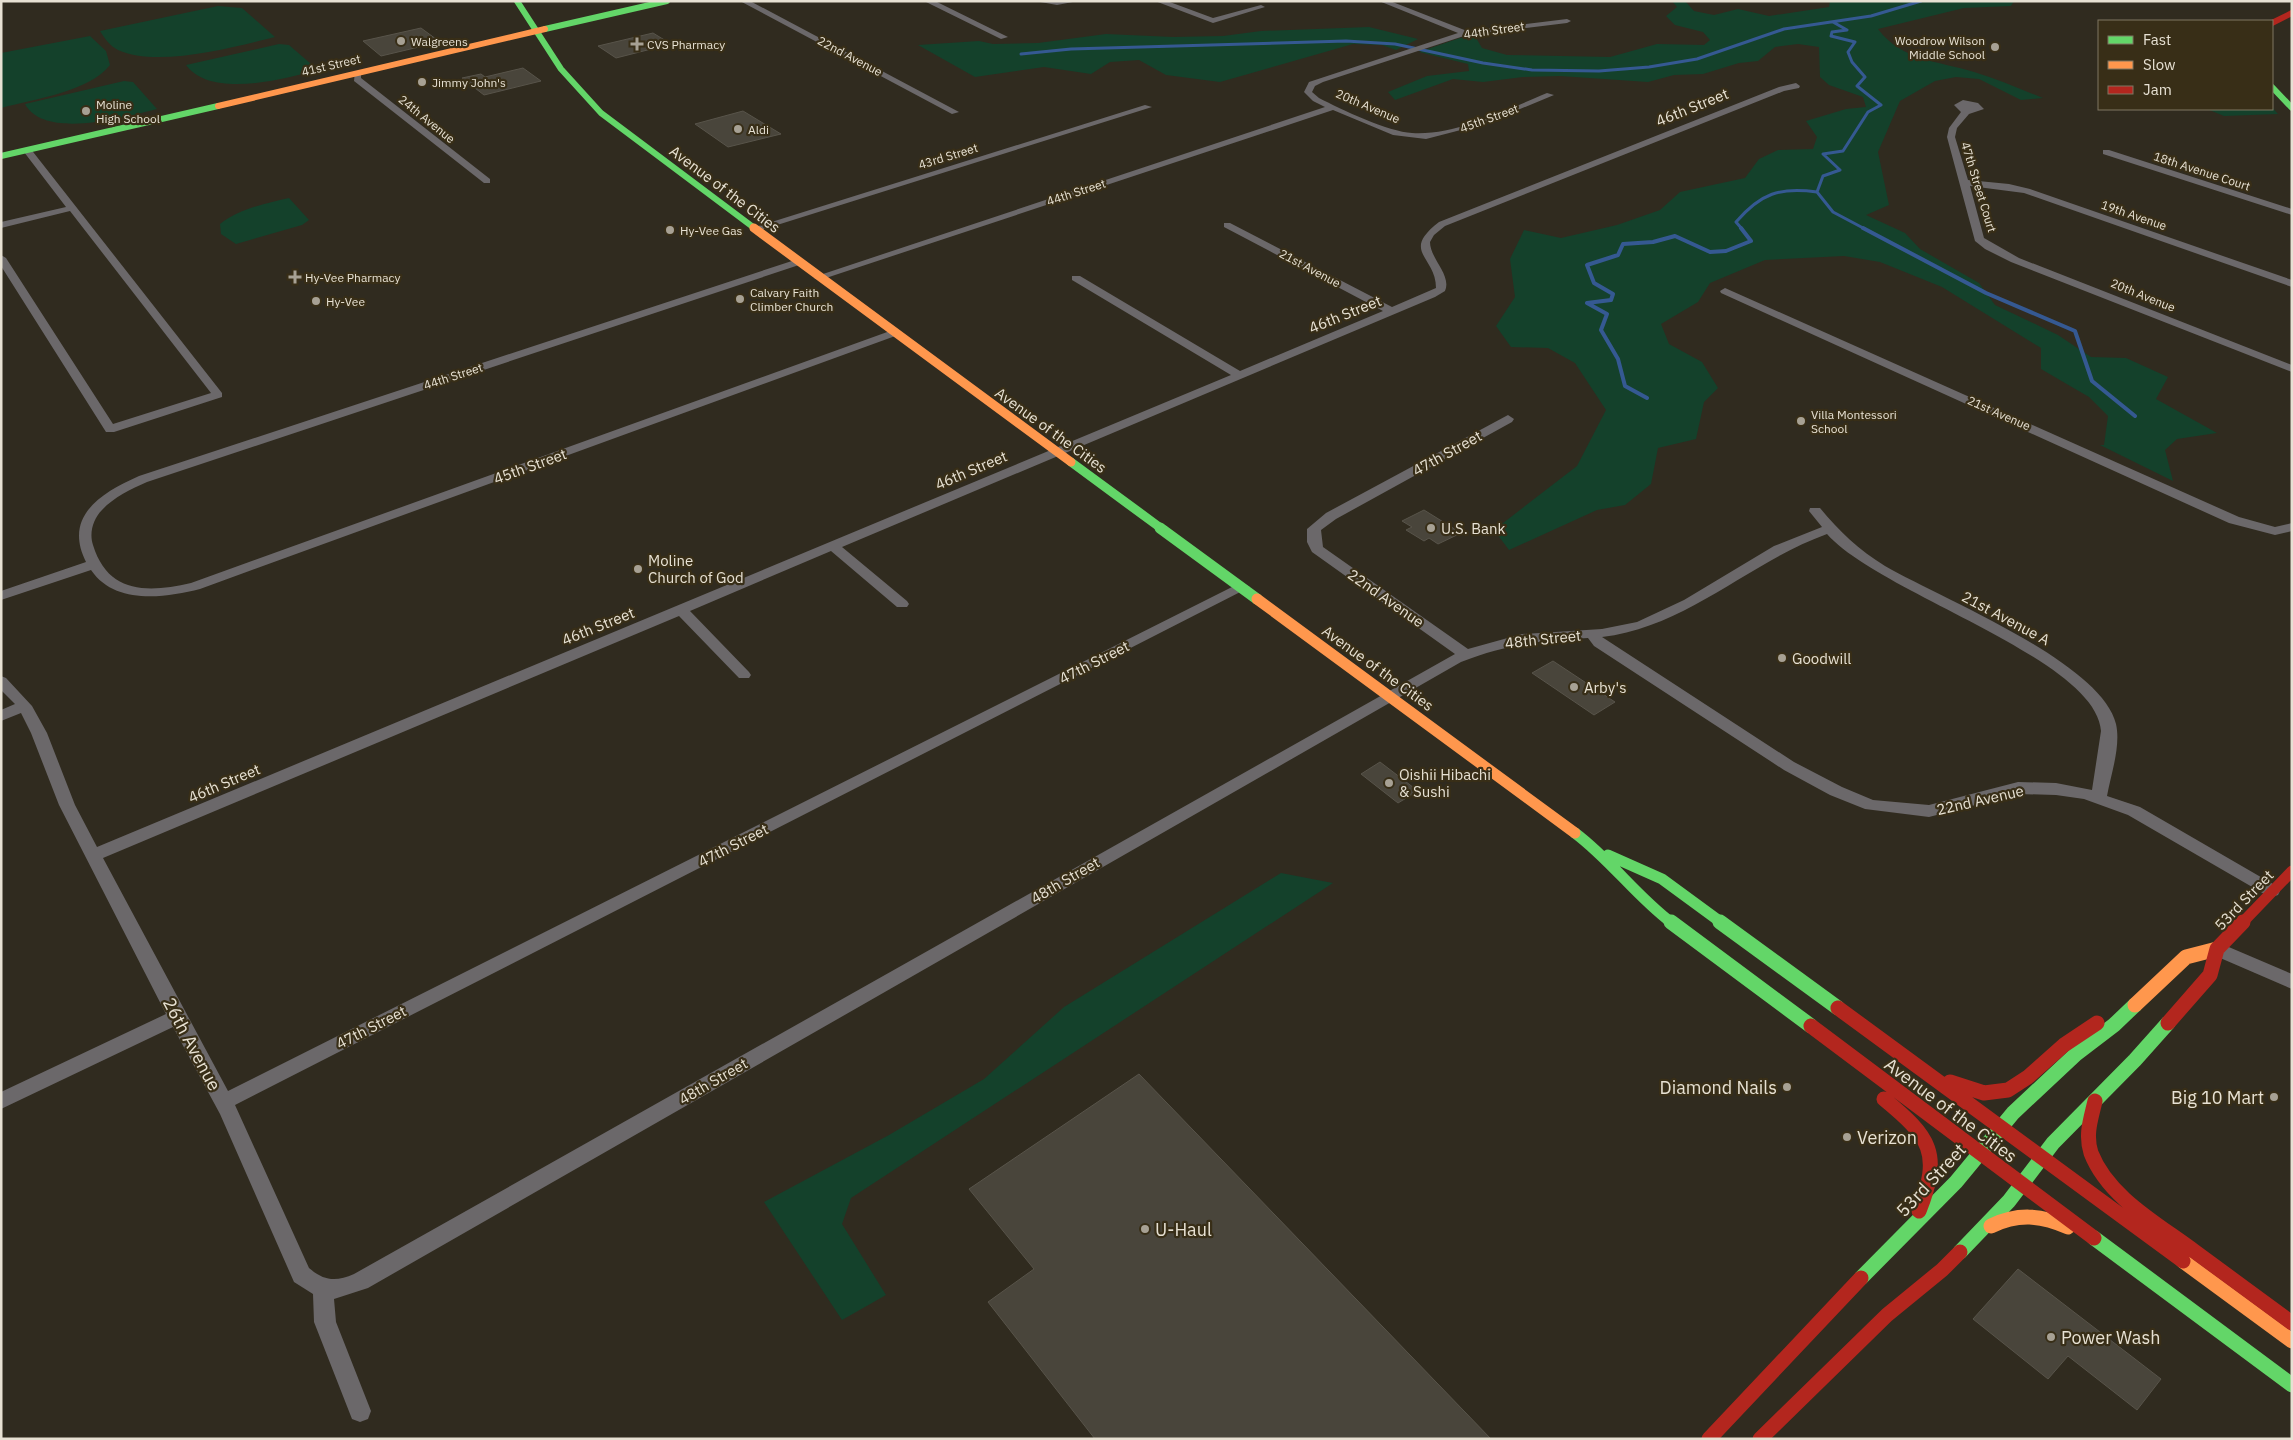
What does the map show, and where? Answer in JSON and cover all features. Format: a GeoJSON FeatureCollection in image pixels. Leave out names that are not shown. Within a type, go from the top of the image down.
{"type":"FeatureCollection","features":[{"type":"Feature","properties":{"kind":"main road","name":"Avenue of the Cities"},"geometry":{"type":"LineString","coordinates":[[517,1],[535,32],[567,79],[597,111],[818,277],[1055,452],[1243,587],[1599,851],[1652,908],[2292,1385]]}},
{"type":"Feature","properties":{"kind":"main road","name":"41st Street"},"geometry":{"type":"LineString","coordinates":[[1,156],[667,1]]}},
{"type":"Feature","properties":{"kind":"main road"},"geometry":{"type":"LineString","coordinates":[[2273,22],[2292,13]]}},
{"type":"Feature","properties":{"kind":"main road"},"geometry":{"type":"LineString","coordinates":[[2273,89],[2292,108]]}},
{"type":"Feature","properties":{"kind":"main road","name":"Avenue of the Cities"},"geometry":{"type":"LineString","coordinates":[[1599,851],[1662,880],[2292,1341]]}},
{"type":"Feature","properties":{"kind":"main road","name":"53rd Street"},"geometry":{"type":"LineString","coordinates":[[1760,1439],[1887,1315],[1942,1270],[2009,1201],[2053,1143],[2095,1101],[2210,975],[2218,949],[2292,872]]}},
{"type":"Feature","properties":{"kind":"main road"},"geometry":{"type":"LineString","coordinates":[[1652,908],[1741,989]]}},
{"type":"Feature","properties":{"kind":"main road","name":"53rd Street"},"geometry":{"type":"LineString","coordinates":[[1710,1439],[1844,1295],[1956,1182],[2013,1113],[2076,1054],[2114,1025],[2186,957],[2218,949]]}},
{"type":"Feature","properties":{"kind":"main road"},"geometry":{"type":"LineString","coordinates":[[1906,1058],[1959,1086],[1986,1095],[2006,1092],[2017,1087],[2041,1068],[2067,1041],[2153,988]]}},
{"type":"Feature","properties":{"kind":"main road"},"geometry":{"type":"LineString","coordinates":[[1876,1093],[1915,1126],[1924,1138],[1934,1167],[1930,1191],[1910,1229]]}},
{"type":"Feature","properties":{"kind":"main road"},"geometry":{"type":"LineString","coordinates":[[2095,1101],[2088,1132],[2092,1155],[2103,1176],[2119,1194],[2292,1323]]}},
{"type":"Feature","properties":{"kind":"main road"},"geometry":{"type":"LineString","coordinates":[[1969,1242],[2011,1214],[2022,1214],[2060,1223],[2116,1254]]}},
{"type":"Feature","properties":{"kind":"street","name":"22nd Avenue"},"geometry":{"type":"LineString","coordinates":[[744,1],[955,112]]}},
{"type":"Feature","properties":{"kind":"street"},"geometry":{"type":"LineString","coordinates":[[928,1],[1004,37]]}},
{"type":"Feature","properties":{"kind":"street"},"geometry":{"type":"LineString","coordinates":[[1039,1],[1052,3],[1074,1]]}},
{"type":"Feature","properties":{"kind":"street"},"geometry":{"type":"LineString","coordinates":[[1159,1],[1213,21],[1261,7]]}},
{"type":"Feature","properties":{"kind":"street"},"geometry":{"type":"LineString","coordinates":[[1383,1],[1466,33]]}},
{"type":"Feature","properties":{"kind":"street","name":"44th Street"},"geometry":{"type":"LineString","coordinates":[[1309,87],[1320,80],[1466,33],[1567,21]]}},
{"type":"Feature","properties":{"kind":"street","name":"24th Avenue"},"geometry":{"type":"LineString","coordinates":[[358,73],[357,79],[487,181]]}},
{"type":"Feature","properties":{"kind":"street","name":"46th Street"},"geometry":{"type":"LineString","coordinates":[[92,856],[1393,312],[1441,289],[1442,281],[1425,250],[1431,233],[1442,224],[1782,89],[1796,86]]}},
{"type":"Feature","properties":{"kind":"street","name":"20th Avenue"},"geometry":{"type":"LineString","coordinates":[[1309,87],[1308,92],[1313,97],[1334,107],[1395,132],[1427,137]]}},
{"type":"Feature","properties":{"kind":"street","name":"45th Street"},"geometry":{"type":"LineString","coordinates":[[1427,137],[1453,131],[1550,95]]}},
{"type":"Feature","properties":{"kind":"street","name":"43rd Street"},"geometry":{"type":"LineString","coordinates":[[754,229],[1148,107]]}},
{"type":"Feature","properties":{"kind":"street","name":"44th Street"},"geometry":{"type":"LineString","coordinates":[[818,277],[1334,107]]}},
{"type":"Feature","properties":{"kind":"street","name":"47th Street Court"},"geometry":{"type":"LineString","coordinates":[[1967,111],[1953,128],[1951,137],[1978,234],[1986,244]]}},
{"type":"Feature","properties":{"kind":"street"},"geometry":{"type":"LineString","coordinates":[[1,258],[110,429],[218,395],[27,150]]}},
{"type":"Feature","properties":{"kind":"street","name":"18th Avenue Court"},"geometry":{"type":"LineString","coordinates":[[2106,152],[2292,212]]}},
{"type":"Feature","properties":{"kind":"street","name":"19th Avenue"},"geometry":{"type":"LineString","coordinates":[[1965,183],[2010,187],[2027,191],[2292,284]]}},
{"type":"Feature","properties":{"kind":"street"},"geometry":{"type":"LineString","coordinates":[[1,226],[72,208]]}},
{"type":"Feature","properties":{"kind":"street","name":"21st Avenue"},"geometry":{"type":"LineString","coordinates":[[1227,225],[1393,312]]}},
{"type":"Feature","properties":{"kind":"street","name":"20th Avenue"},"geometry":{"type":"LineString","coordinates":[[1986,244],[2015,260],[2292,369]]}},
{"type":"Feature","properties":{"kind":"street","name":"44th Street"},"geometry":{"type":"LineString","coordinates":[[94,564],[85,544],[83,529],[91,514],[110,496],[130,484],[166,470],[798,262]]}},
{"type":"Feature","properties":{"kind":"street"},"geometry":{"type":"LineString","coordinates":[[1076,278],[1239,375]]}},
{"type":"Feature","properties":{"kind":"street","name":"21st Avenue"},"geometry":{"type":"LineString","coordinates":[[1725,291],[2234,520],[2275,531],[2292,527]]}},
{"type":"Feature","properties":{"kind":"street","name":"45th Street"},"geometry":{"type":"LineString","coordinates":[[94,564],[109,582],[146,592],[165,592],[195,586],[263,563],[894,333]]}},
{"type":"Feature","properties":{"kind":"street","name":"47th Street"},"geometry":{"type":"LineString","coordinates":[[1314,536],[1314,529],[1331,516],[1508,419]]}},
{"type":"Feature","properties":{"kind":"street","name":"21st Avenue A"},"geometry":{"type":"LineString","coordinates":[[1815,511],[1828,529],[1852,550],[1886,572],[2048,660],[2088,689],[2103,711],[2108,723],[2099,799]]}},
{"type":"Feature","properties":{"kind":"street","name":"48th Street"},"geometry":{"type":"LineString","coordinates":[[323,1290],[341,1290],[361,1281],[1466,655],[1497,643],[1519,639],[1592,634],[1627,629],[1667,615],[1786,544],[1828,529]]}},
{"type":"Feature","properties":{"kind":"street","name":"22nd Avenue"},"geometry":{"type":"LineString","coordinates":[[1314,536],[1314,542],[1318,549],[1466,655]]}},
{"type":"Feature","properties":{"kind":"street"},"geometry":{"type":"LineString","coordinates":[[833,546],[902,604]]}},
{"type":"Feature","properties":{"kind":"street"},"geometry":{"type":"LineString","coordinates":[[1,596],[94,564]]}},
{"type":"Feature","properties":{"kind":"street","name":"47th Street"},"geometry":{"type":"LineString","coordinates":[[222,1102],[1243,587]]}},
{"type":"Feature","properties":{"kind":"street"},"geometry":{"type":"LineString","coordinates":[[681,610],[744,675]]}},
{"type":"Feature","properties":{"kind":"street","name":"22nd Avenue"},"geometry":{"type":"LineString","coordinates":[[1592,634],[1599,643],[1789,766],[1836,791],[1871,805],[1929,811],[2018,788],[2056,789],[2086,794],[2127,808],[2155,821],[2272,891]]}},
{"type":"Feature","properties":{"kind":"street","name":"26th Avenue"},"geometry":{"type":"LineString","coordinates":[[1,681],[24,706],[40,733],[67,805],[177,1017],[194,1045],[253,1162],[301,1275],[310,1283],[323,1290]]}},
{"type":"Feature","properties":{"kind":"street"},"geometry":{"type":"LineString","coordinates":[[1,716],[24,706]]}},
{"type":"Feature","properties":{"kind":"street"},"geometry":{"type":"LineString","coordinates":[[2218,949],[2292,982]]}},
{"type":"Feature","properties":{"kind":"street"},"geometry":{"type":"LineString","coordinates":[[1,1101],[177,1017]]}},
{"type":"Feature","properties":{"kind":"street"},"geometry":{"type":"LineString","coordinates":[[323,1290],[325,1322],[360,1411]]}},
{"type":"Feature","properties":{"kind":"green space"},"geometry":{"type":"Polygon","coordinates":[[[1672,1],[1685,1],[1694,11],[1714,15],[1738,9],[1769,16],[1829,7],[1830,1],[2014,1],[2011,6],[1964,8],[1878,29],[1898,48],[1910,54],[1983,75],[2043,98],[2021,100],[1979,79],[1956,77],[1935,81],[1900,101],[1878,152],[1889,205],[1866,215],[1905,233],[1920,249],[1979,283],[1995,305],[2058,335],[2091,357],[2126,358],[2168,377],[2156,399],[2217,433],[2177,439],[2165,450],[2173,481],[2100,445],[2104,445],[2108,416],[2089,397],[2041,369],[2041,348],[1942,287],[1880,262],[1844,256],[1765,260],[1710,283],[1698,302],[1661,324],[1669,344],[1702,362],[1718,388],[1704,402],[1696,439],[1658,448],[1651,484],[1625,505],[1597,510],[1509,550],[1494,530],[1577,466],[1606,410],[1575,363],[1548,348],[1511,347],[1496,326],[1515,297],[1510,259],[1524,230],[1561,238],[1617,225],[1660,210],[1680,192],[1745,178],[1759,159],[1778,150],[1813,149],[1817,137],[1806,121],[1846,109],[1866,107],[1863,97],[1829,85],[1820,77],[1819,47],[1798,44],[1775,47],[1758,61],[1739,63],[1703,74],[1674,75],[1648,82],[1560,76],[1523,77],[1483,82],[1453,79],[1395,100],[1388,92],[1427,76],[1469,71],[1468,64],[1419,52],[1460,38],[1475,36],[1482,48],[1507,55],[1610,57],[1657,44],[1704,45],[1710,40],[1703,32],[1675,25],[1666,16],[1677,7],[1672,1]]]}},
{"type":"Feature","properties":{"kind":"green space"},"geometry":{"type":"Polygon","coordinates":[[[218,6],[242,8],[275,37],[196,54],[154,57],[135,55],[118,50],[108,42],[100,31],[218,6]]]}},
{"type":"Feature","properties":{"kind":"green space"},"geometry":{"type":"Polygon","coordinates":[[[1369,27],[1418,39],[1396,50],[1382,45],[1353,44],[1220,82],[1166,75],[1139,60],[1110,62],[1091,74],[1044,67],[975,77],[918,45],[979,41],[993,44],[1038,43],[1106,34],[1173,37],[1223,36],[1261,31],[1369,27]]]}},
{"type":"Feature","properties":{"kind":"green space"},"geometry":{"type":"Polygon","coordinates":[[[90,36],[106,51],[110,65],[101,74],[75,88],[44,98],[1,108],[1,53],[90,36]]]}},
{"type":"Feature","properties":{"kind":"green space"},"geometry":{"type":"Polygon","coordinates":[[[279,44],[289,45],[318,70],[287,78],[249,84],[230,84],[212,81],[197,75],[186,65],[279,44]]]}},
{"type":"Feature","properties":{"kind":"green space"},"geometry":{"type":"Polygon","coordinates":[[[124,81],[133,82],[157,109],[126,117],[67,124],[49,121],[35,115],[25,104],[124,81]]]}},
{"type":"Feature","properties":{"kind":"green space"},"geometry":{"type":"Polygon","coordinates":[[[2273,108],[2278,114],[2224,116],[2209,110],[2273,110],[2273,108]]]}},
{"type":"Feature","properties":{"kind":"green space"},"geometry":{"type":"Polygon","coordinates":[[[289,198],[309,220],[302,225],[236,244],[221,234],[220,224],[236,214],[253,207],[289,198]]]}},
{"type":"Feature","properties":{"kind":"green space"},"geometry":{"type":"Polygon","coordinates":[[[1281,873],[1333,883],[851,1198],[842,1224],[886,1295],[842,1320],[764,1202],[889,1135],[984,1079],[1064,1007],[1281,873]]]}},
{"type":"Feature","properties":{"kind":"building","name":"Walgreens"},"geometry":{"type":"Polygon","coordinates":[[[421,28],[440,42],[381,56],[363,41],[421,28]]]}},
{"type":"Feature","properties":{"kind":"building","name":"CVS Pharmacy"},"geometry":{"type":"Polygon","coordinates":[[[653,33],[671,44],[616,58],[598,46],[653,33]]]}},
{"type":"Feature","properties":{"kind":"building"},"geometry":{"type":"Polygon","coordinates":[[[523,68],[541,81],[484,95],[462,78],[481,74],[485,77],[523,68]]]}},
{"type":"Feature","properties":{"kind":"building","name":"Aldi"},"geometry":{"type":"Polygon","coordinates":[[[743,111],[781,134],[728,147],[695,124],[743,111]]]}},
{"type":"Feature","properties":{"kind":"building","name":"U.S. Bank"},"geometry":{"type":"Polygon","coordinates":[[[1424,510],[1461,533],[1438,544],[1429,538],[1424,541],[1406,530],[1412,527],[1402,521],[1424,510]]]}},
{"type":"Feature","properties":{"kind":"building","name":"Arby's"},"geometry":{"type":"Polygon","coordinates":[[[1553,661],[1615,702],[1594,715],[1532,673],[1553,661]]]}},
{"type":"Feature","properties":{"kind":"building","name":"Oishii Hibachi & Sushi"},"geometry":{"type":"Polygon","coordinates":[[[1380,762],[1418,791],[1398,803],[1361,774],[1380,762]]]}},
{"type":"Feature","properties":{"kind":"building","name":"U-Haul"},"geometry":{"type":"Polygon","coordinates":[[[1139,1074],[1491,1439],[1095,1439],[988,1302],[1034,1269],[969,1189],[1139,1074]]]}},
{"type":"Feature","properties":{"kind":"building","name":"Power Wash"},"geometry":{"type":"Polygon","coordinates":[[[2018,1269],[2161,1379],[2137,1410],[2068,1356],[2048,1379],[1973,1319],[2018,1269]]]}},
{"type":"Feature","properties":{"kind":"waterway"},"geometry":{"type":"LineString","coordinates":[[1021,54],[1071,49],[1346,41],[1395,44],[1483,63],[1532,70],[1599,71],[1649,67],[1697,59],[1784,29],[1871,16],[1921,1]]}},
{"type":"Feature","properties":{"kind":"waterway"},"geometry":{"type":"LineString","coordinates":[[1817,192],[1823,176],[1840,170],[1823,154],[1843,151],[1868,112],[1881,105],[1857,86],[1865,77],[1852,62],[1848,52],[1855,42],[1831,36],[1832,32],[1847,30],[1833,22]]}},
{"type":"Feature","properties":{"kind":"waterway"},"geometry":{"type":"LineString","coordinates":[[1742,229],[1736,222],[1763,198],[1792,190],[1817,192]]}},
{"type":"Feature","properties":{"kind":"waterway"},"geometry":{"type":"LineString","coordinates":[[1817,192],[1833,212],[1865,229]]}},
{"type":"Feature","properties":{"kind":"waterway"},"geometry":{"type":"LineString","coordinates":[[1647,398],[1625,386],[1618,359],[1601,330],[1607,314],[1587,303],[1611,300],[1613,294],[1594,283],[1587,265],[1618,255],[1623,244],[1653,242],[1675,236],[1710,252],[1726,251],[1751,241],[1741,228]]}},
{"type":"Feature","properties":{"kind":"waterway"},"geometry":{"type":"LineString","coordinates":[[1863,228],[1986,293],[2075,331],[2092,381],[2135,416]]}},
{"type":"Feature","properties":{"kind":"traffic: fast"},"geometry":{"type":"LineString","coordinates":[[517,1],[561,69],[601,113],[753,227]]}},
{"type":"Feature","properties":{"kind":"traffic: fast"},"geometry":{"type":"LineString","coordinates":[[545,29],[667,1]]}},
{"type":"Feature","properties":{"kind":"traffic: fast"},"geometry":{"type":"LineString","coordinates":[[2273,88],[2292,108]]}},
{"type":"Feature","properties":{"kind":"traffic: fast"},"geometry":{"type":"LineString","coordinates":[[1,156],[218,106]]}},
{"type":"Feature","properties":{"kind":"traffic: fast"},"geometry":{"type":"LineString","coordinates":[[1071,462],[1257,599]]}},
{"type":"Feature","properties":{"kind":"traffic: fast"},"geometry":{"type":"LineString","coordinates":[[1575,833],[1599,851],[1652,908],[1811,1026]]}},
{"type":"Feature","properties":{"kind":"traffic: fast"},"geometry":{"type":"LineString","coordinates":[[1608,855],[1662,879],[1838,1008]]}},
{"type":"Feature","properties":{"kind":"traffic: fast"},"geometry":{"type":"LineString","coordinates":[[1861,1278],[1956,1182],[2013,1113],[2076,1054],[2114,1025],[2135,1005]]}},
{"type":"Feature","properties":{"kind":"traffic: fast"},"geometry":{"type":"LineString","coordinates":[[1960,1252],[2009,1201],[2053,1143],[2135,1060],[2168,1023]]}},
{"type":"Feature","properties":{"kind":"traffic: fast"},"geometry":{"type":"LineString","coordinates":[[2094,1238],[2292,1385]]}},
{"type":"Feature","properties":{"kind":"traffic: slow"},"geometry":{"type":"LineString","coordinates":[[218,106],[545,29]]}},
{"type":"Feature","properties":{"kind":"traffic: slow"},"geometry":{"type":"LineString","coordinates":[[753,227],[1071,462]]}},
{"type":"Feature","properties":{"kind":"traffic: slow"},"geometry":{"type":"LineString","coordinates":[[1257,599],[1575,833]]}},
{"type":"Feature","properties":{"kind":"traffic: slow"},"geometry":{"type":"LineString","coordinates":[[2135,1005],[2186,957],[2217,949]]}},
{"type":"Feature","properties":{"kind":"traffic: slow"},"geometry":{"type":"LineString","coordinates":[[1991,1226],[2010,1218],[2029,1216],[2049,1219],[2068,1227]]}},
{"type":"Feature","properties":{"kind":"traffic: slow"},"geometry":{"type":"LineString","coordinates":[[2183,1261],[2292,1341]]}},
{"type":"Feature","properties":{"kind":"traffic: jam"},"geometry":{"type":"LineString","coordinates":[[2273,22],[2292,13]]}},
{"type":"Feature","properties":{"kind":"traffic: jam"},"geometry":{"type":"LineString","coordinates":[[2168,1023],[2210,975],[2217,949],[2292,871]]}},
{"type":"Feature","properties":{"kind":"traffic: jam"},"geometry":{"type":"LineString","coordinates":[[1838,1008],[2183,1261]]}},
{"type":"Feature","properties":{"kind":"traffic: jam"},"geometry":{"type":"LineString","coordinates":[[1950,1082],[1984,1093],[1997,1093],[2008,1090],[2028,1077],[2064,1045],[2097,1023]]}},
{"type":"Feature","properties":{"kind":"traffic: jam"},"geometry":{"type":"LineString","coordinates":[[1811,1026],[2094,1238]]}},
{"type":"Feature","properties":{"kind":"traffic: jam"},"geometry":{"type":"LineString","coordinates":[[1884,1099],[1913,1124],[1929,1147],[1931,1175],[1919,1211]]}},
{"type":"Feature","properties":{"kind":"traffic: jam"},"geometry":{"type":"LineString","coordinates":[[2095,1101],[2088,1128],[2088,1140],[2095,1161],[2115,1189],[2132,1205],[2292,1323]]}},
{"type":"Feature","properties":{"kind":"traffic: jam"},"geometry":{"type":"LineString","coordinates":[[1760,1439],[1887,1315],[1942,1270],[1960,1252]]}},
{"type":"Feature","properties":{"kind":"traffic: jam"},"geometry":{"type":"LineString","coordinates":[[1709,1439],[1861,1278]]}},
{"type":"Feature","properties":{"kind":"place","name":"Walgreens"},"geometry":{"type":"Point","coordinates":[401,41]}},
{"type":"Feature","properties":{"kind":"place","name":"CVS Pharmacy"},"geometry":{"type":"Point","coordinates":[637,44]}},
{"type":"Feature","properties":{"kind":"place","name":"Woodrow Wilson Middle School"},"geometry":{"type":"Point","coordinates":[1995,47]}},
{"type":"Feature","properties":{"kind":"place","name":"Jimmy John's"},"geometry":{"type":"Point","coordinates":[422,82]}},
{"type":"Feature","properties":{"kind":"place","name":"Moline High School"},"geometry":{"type":"Point","coordinates":[86,111]}},
{"type":"Feature","properties":{"kind":"place","name":"Aldi"},"geometry":{"type":"Point","coordinates":[738,129]}},
{"type":"Feature","properties":{"kind":"place","name":"Hy-Vee Gas"},"geometry":{"type":"Point","coordinates":[670,230]}},
{"type":"Feature","properties":{"kind":"place","name":"Hy-Vee Pharmacy"},"geometry":{"type":"Point","coordinates":[295,277]}},
{"type":"Feature","properties":{"kind":"place","name":"Calvary Faith Climber Church"},"geometry":{"type":"Point","coordinates":[740,299]}},
{"type":"Feature","properties":{"kind":"place","name":"Hy-Vee"},"geometry":{"type":"Point","coordinates":[316,301]}},
{"type":"Feature","properties":{"kind":"place","name":"Villa Montessori School"},"geometry":{"type":"Point","coordinates":[1801,421]}},
{"type":"Feature","properties":{"kind":"place","name":"U.S. Bank"},"geometry":{"type":"Point","coordinates":[1431,528]}},
{"type":"Feature","properties":{"kind":"place","name":"Moline Church of God"},"geometry":{"type":"Point","coordinates":[638,569]}},
{"type":"Feature","properties":{"kind":"place","name":"Goodwill"},"geometry":{"type":"Point","coordinates":[1782,658]}},
{"type":"Feature","properties":{"kind":"place","name":"Arby's"},"geometry":{"type":"Point","coordinates":[1574,687]}},
{"type":"Feature","properties":{"kind":"place","name":"Oishii Hibachi & Sushi"},"geometry":{"type":"Point","coordinates":[1389,783]}},
{"type":"Feature","properties":{"kind":"place","name":"Diamond Nails"},"geometry":{"type":"Point","coordinates":[1787,1087]}},
{"type":"Feature","properties":{"kind":"place","name":"Big 10 Mart"},"geometry":{"type":"Point","coordinates":[2274,1097]}},
{"type":"Feature","properties":{"kind":"place","name":"Verizon"},"geometry":{"type":"Point","coordinates":[1847,1137]}},
{"type":"Feature","properties":{"kind":"place","name":"U-Haul"},"geometry":{"type":"Point","coordinates":[1145,1229]}},
{"type":"Feature","properties":{"kind":"place","name":"Power Wash"},"geometry":{"type":"Point","coordinates":[2051,1337]}}]}
